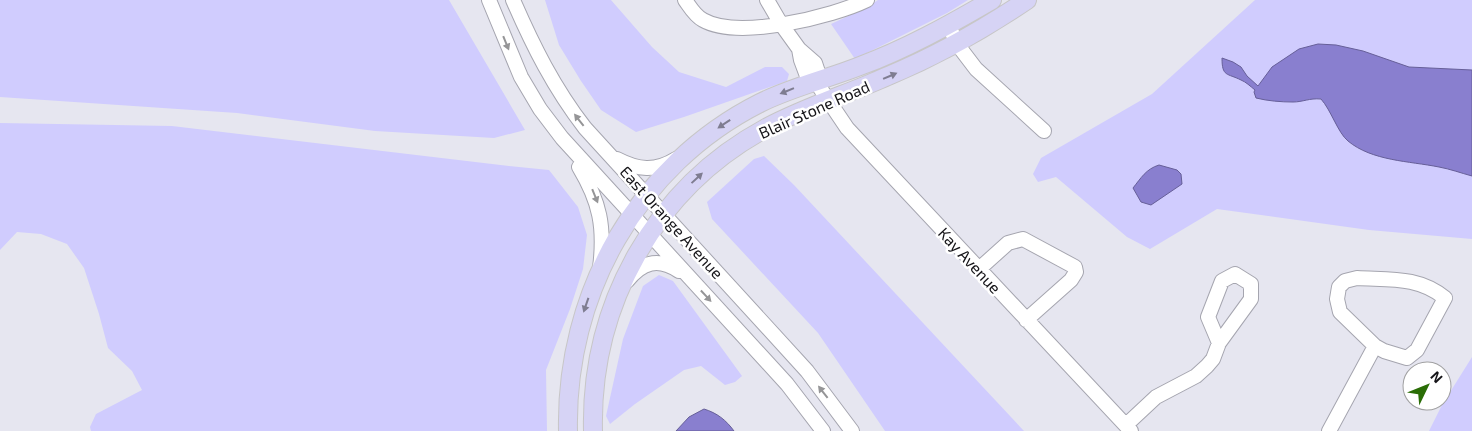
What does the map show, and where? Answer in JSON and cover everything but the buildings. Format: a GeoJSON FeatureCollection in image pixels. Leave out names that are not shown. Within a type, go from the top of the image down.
{"type":"FeatureCollection","features":[{"type":"Feature","properties":{"kind":"main road","name":"Blair Stone Road"},"geometry":{"type":"LineString","coordinates":[[568,431],[569,382],[575,344],[585,308],[599,272],[616,239],[631,215],[669,170],[691,149],[748,109],[791,89],[816,82],[884,56],[948,25],[992,0]]}},
{"type":"Feature","properties":{"kind":"main road","name":"Blair Stone Road"},"geometry":{"type":"LineString","coordinates":[[593,431],[593,402],[597,366],[606,328],[618,294],[632,263],[649,234],[664,213],[700,174],[734,147],[783,119],[889,76],[956,43],[1027,0]]}},
{"type":"Feature","properties":{"kind":"street","name":"East Orange Avenue"},"geometry":{"type":"LineString","coordinates":[[488,0],[521,77],[540,109],[562,138],[787,384],[823,431]]}},
{"type":"Feature","properties":{"kind":"street","name":"East Orange Avenue"},"geometry":{"type":"LineString","coordinates":[[513,0],[534,48],[552,82],[585,128],[807,371],[852,431]]}},
{"type":"Feature","properties":{"kind":"street"},"geometry":{"type":"LineString","coordinates":[[685,0],[693,12],[702,20],[716,26],[731,29],[781,24],[841,11],[867,0]]}},
{"type":"Feature","properties":{"kind":"street","name":"Kay Avenue"},"geometry":{"type":"LineString","coordinates":[[767,0],[799,49],[807,76],[816,82],[847,128],[1129,428]]}},
{"type":"Feature","properties":{"kind":"street"},"geometry":{"type":"LineString","coordinates":[[948,25],[956,43],[976,69],[1044,132]]}},
{"type":"Feature","properties":{"kind":"street"},"geometry":{"type":"LineString","coordinates":[[562,138],[593,191],[600,212],[603,241],[599,272]]}},
{"type":"Feature","properties":{"kind":"street"},"geometry":{"type":"LineString","coordinates":[[611,156],[641,168],[656,169],[691,149]]}},
{"type":"Feature","properties":{"kind":"street"},"geometry":{"type":"LineString","coordinates":[[979,270],[1008,243],[1023,239],[1075,268],[1076,272],[1071,280],[1026,320]]}},
{"type":"Feature","properties":{"kind":"street"},"geometry":{"type":"LineString","coordinates":[[618,294],[629,278],[646,264],[655,262],[664,264],[686,275]]}},
{"type":"Feature","properties":{"kind":"street"},"geometry":{"type":"LineString","coordinates":[[1357,278],[1410,280],[1434,289],[1445,298],[1417,350],[1407,358],[1384,352],[1375,346],[1340,312],[1337,299],[1339,287],[1345,281],[1357,278]]}},
{"type":"Feature","properties":{"kind":"street"},"geometry":{"type":"LineString","coordinates":[[1129,428],[1156,397],[1196,376],[1213,359],[1219,343]]}},
{"type":"Feature","properties":{"kind":"street"},"geometry":{"type":"LineString","coordinates":[[1329,431],[1375,346]]}},
{"type":"Feature","properties":{"kind":"shaded area"},"geometry":{"type":"Polygon","coordinates":[[[0,0],[449,0],[525,130],[494,138],[375,131],[237,113],[0,97],[0,0]]]}},
{"type":"Feature","properties":{"kind":"shaded area"},"geometry":{"type":"Polygon","coordinates":[[[545,0],[611,0],[652,47],[679,72],[726,87],[765,67],[782,67],[789,74],[787,81],[636,132],[601,110],[581,81],[559,45],[545,0]]]}},
{"type":"Feature","properties":{"kind":"shaded area"},"geometry":{"type":"Polygon","coordinates":[[[878,0],[968,0],[947,13],[855,59],[831,24],[868,7],[878,0]]]}},
{"type":"Feature","properties":{"kind":"shaded area"},"geometry":{"type":"Polygon","coordinates":[[[1255,0],[1472,0],[1472,239],[1369,230],[1217,209],[1150,249],[1127,237],[1056,177],[1038,182],[1033,174],[1041,158],[1152,94],[1255,0]]]}},
{"type":"Feature","properties":{"kind":"shaded area"},"geometry":{"type":"Polygon","coordinates":[[[1318,44],[1336,45],[1363,51],[1409,67],[1472,70],[1472,176],[1443,168],[1368,153],[1344,137],[1321,99],[1288,102],[1256,98],[1255,90],[1245,82],[1226,74],[1223,68],[1222,58],[1241,67],[1247,76],[1258,86],[1272,67],[1299,49],[1318,44]]]}},
{"type":"Feature","properties":{"kind":"shaded area"},"geometry":{"type":"Polygon","coordinates":[[[0,123],[172,126],[549,170],[578,207],[587,235],[583,269],[570,309],[546,370],[547,431],[91,431],[90,427],[96,414],[142,390],[132,371],[108,348],[84,268],[67,244],[41,234],[17,232],[0,250],[0,123]]]}},
{"type":"Feature","properties":{"kind":"shaded area"},"geometry":{"type":"Polygon","coordinates":[[[764,156],[794,185],[1024,431],[885,431],[818,333],[712,219],[707,202],[754,159],[764,156]]]}},
{"type":"Feature","properties":{"kind":"shaded area"},"geometry":{"type":"Polygon","coordinates":[[[1159,165],[1177,170],[1181,174],[1182,184],[1151,205],[1141,202],[1133,188],[1147,171],[1159,165]]]}},
{"type":"Feature","properties":{"kind":"shaded area"},"geometry":{"type":"Polygon","coordinates":[[[659,275],[673,281],[742,376],[735,382],[725,385],[701,366],[684,370],[610,424],[606,416],[623,339],[643,286],[659,275]]]}},
{"type":"Feature","properties":{"kind":"shaded area"},"geometry":{"type":"Polygon","coordinates":[[[1472,357],[1472,431],[1429,431],[1439,411],[1452,411],[1452,389],[1472,357]]]}},
{"type":"Feature","properties":{"kind":"shaded area"},"geometry":{"type":"Polygon","coordinates":[[[704,409],[721,417],[734,431],[676,431],[689,417],[704,409]]]}}]}
